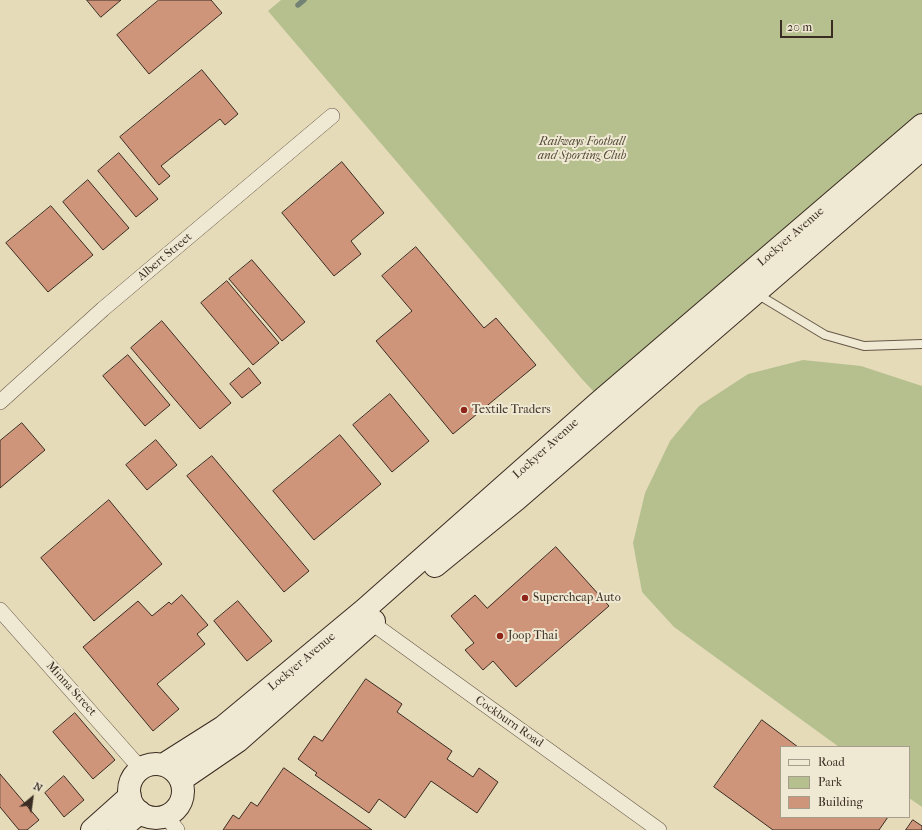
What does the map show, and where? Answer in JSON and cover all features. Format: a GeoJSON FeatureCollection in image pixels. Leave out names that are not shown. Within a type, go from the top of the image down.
{"type":"FeatureCollection","features":[{"type":"Feature","properties":{"kind":"main road","name":"Lockyer Avenue"},"geometry":{"type":"LineString","coordinates":[[181,780],[238,741],[366,618],[598,403],[922,124]]}},
{"type":"Feature","properties":{"kind":"main road","name":"Lockyer Avenue"},"geometry":{"type":"LineString","coordinates":[[163,765],[223,727],[436,566],[522,494],[922,149]]}},
{"type":"Feature","properties":{"kind":"main road"},"geometry":{"type":"LineString","coordinates":[[152,764],[163,765],[174,770],[181,780],[184,791],[182,801],[176,810],[172,823],[153,817],[135,804],[130,786],[134,776],[141,768],[152,764]]}},
{"type":"Feature","properties":{"kind":"main road"},"geometry":{"type":"LineString","coordinates":[[92,830],[135,804]]}},
{"type":"Feature","properties":{"kind":"main road"},"geometry":{"type":"LineString","coordinates":[[120,830],[135,804]]}},
{"type":"Feature","properties":{"kind":"street","name":"Albert Street"},"geometry":{"type":"LineString","coordinates":[[0,402],[103,310],[332,116]]}},
{"type":"Feature","properties":{"kind":"street","name":"Minna Street"},"geometry":{"type":"LineString","coordinates":[[0,610],[141,768]]}},
{"type":"Feature","properties":{"kind":"street","name":"Cockburn Road"},"geometry":{"type":"LineString","coordinates":[[366,618],[659,830]]}},
{"type":"Feature","properties":{"kind":"lane"},"geometry":{"type":"LineString","coordinates":[[755,292],[825,335],[864,346],[922,344]]}},
{"type":"Feature","properties":{"kind":"green space","name":"Railways Football and Sporting Club"},"geometry":{"type":"Polygon","coordinates":[[[281,0],[922,0],[922,115],[608,407],[581,378],[268,11],[281,0]]]}},
{"type":"Feature","properties":{"kind":"green space"},"geometry":{"type":"Polygon","coordinates":[[[803,360],[861,366],[922,386],[922,807],[910,799],[910,746],[838,746],[674,627],[642,592],[633,543],[645,493],[670,441],[699,406],[748,374],[803,360]]]}},
{"type":"Feature","properties":{"kind":"building"},"geometry":{"type":"Polygon","coordinates":[[[87,0],[121,0],[101,17],[87,0]]]}},
{"type":"Feature","properties":{"kind":"building"},"geometry":{"type":"Polygon","coordinates":[[[159,0],[211,0],[222,13],[149,74],[117,35],[159,0]]]}},
{"type":"Feature","properties":{"kind":"building"},"geometry":{"type":"Polygon","coordinates":[[[202,70],[238,114],[225,125],[220,119],[161,166],[170,176],[159,185],[120,137],[202,70]]]}},
{"type":"Feature","properties":{"kind":"building"},"geometry":{"type":"Polygon","coordinates":[[[119,153],[158,199],[136,217],[98,171],[119,153]]]}},
{"type":"Feature","properties":{"kind":"building"},"geometry":{"type":"Polygon","coordinates":[[[342,162],[384,213],[351,241],[361,254],[334,276],[282,213],[342,162]]]}},
{"type":"Feature","properties":{"kind":"building"},"geometry":{"type":"Polygon","coordinates":[[[88,180],[129,228],[103,250],[63,202],[88,180]]]}},
{"type":"Feature","properties":{"kind":"building"},"geometry":{"type":"Polygon","coordinates":[[[51,206],[93,255],[48,292],[6,243],[51,206]]]}},
{"type":"Feature","properties":{"kind":"building"},"geometry":{"type":"Polygon","coordinates":[[[416,247],[484,328],[496,318],[536,365],[453,434],[376,341],[412,311],[382,276],[416,247]]]}},
{"type":"Feature","properties":{"kind":"building"},"geometry":{"type":"Polygon","coordinates":[[[252,260],[305,322],[282,341],[229,279],[252,260]]]}},
{"type":"Feature","properties":{"kind":"building"},"geometry":{"type":"Polygon","coordinates":[[[227,281],[279,343],[253,365],[201,303],[227,281]]]}},
{"type":"Feature","properties":{"kind":"building"},"geometry":{"type":"Polygon","coordinates":[[[162,321],[231,403],[200,429],[131,348],[162,321]]]}},
{"type":"Feature","properties":{"kind":"building"},"geometry":{"type":"Polygon","coordinates":[[[128,355],[170,405],[145,426],[103,376],[128,355]]]}},
{"type":"Feature","properties":{"kind":"building"},"geometry":{"type":"Polygon","coordinates":[[[249,368],[261,383],[242,398],[230,384],[249,368]]]}},
{"type":"Feature","properties":{"kind":"building"},"geometry":{"type":"Polygon","coordinates":[[[390,394],[429,441],[392,472],[353,425],[390,394]]]}},
{"type":"Feature","properties":{"kind":"building"},"geometry":{"type":"Polygon","coordinates":[[[22,423],[45,450],[0,488],[0,441],[22,423]]]}},
{"type":"Feature","properties":{"kind":"building"},"geometry":{"type":"Polygon","coordinates":[[[340,435],[381,484],[314,540],[273,491],[340,435]]]}},
{"type":"Feature","properties":{"kind":"building"},"geometry":{"type":"Polygon","coordinates":[[[156,440],[177,465],[147,490],[126,465],[156,440]]]}},
{"type":"Feature","properties":{"kind":"building"},"geometry":{"type":"Polygon","coordinates":[[[212,456],[309,571],[284,592],[187,476],[212,456]]]}},
{"type":"Feature","properties":{"kind":"building"},"geometry":{"type":"Polygon","coordinates":[[[109,500],[162,564],[94,621],[41,558],[109,500]]]}},
{"type":"Feature","properties":{"kind":"building"},"geometry":{"type":"Polygon","coordinates":[[[556,547],[609,606],[516,687],[493,661],[483,670],[465,650],[474,643],[451,616],[475,595],[487,608],[556,547]]]}},
{"type":"Feature","properties":{"kind":"building"},"geometry":{"type":"Polygon","coordinates":[[[182,595],[208,625],[197,634],[205,644],[157,684],[179,709],[153,731],[83,647],[138,601],[152,616],[169,602],[171,604],[182,595]]]}},
{"type":"Feature","properties":{"kind":"building"},"geometry":{"type":"Polygon","coordinates":[[[238,601],[272,641],[247,661],[214,621],[238,601]]]}},
{"type":"Feature","properties":{"kind":"building"},"geometry":{"type":"Polygon","coordinates":[[[366,679],[402,704],[397,712],[452,751],[447,759],[473,777],[479,768],[498,782],[477,813],[431,781],[405,818],[379,799],[369,813],[315,775],[317,773],[298,759],[314,736],[322,741],[366,679]]]}},
{"type":"Feature","properties":{"kind":"building"},"geometry":{"type":"Polygon","coordinates":[[[75,713],[115,760],[93,779],[53,732],[75,713]]]}},
{"type":"Feature","properties":{"kind":"building"},"geometry":{"type":"Polygon","coordinates":[[[762,720],[797,746],[780,746],[780,818],[887,818],[879,830],[773,830],[714,787],[762,720]]]}},
{"type":"Feature","properties":{"kind":"building"},"geometry":{"type":"Polygon","coordinates":[[[284,768],[372,830],[223,830],[233,815],[239,819],[251,802],[257,806],[284,768]]]}},
{"type":"Feature","properties":{"kind":"building"},"geometry":{"type":"Polygon","coordinates":[[[0,774],[39,820],[27,830],[19,830],[0,807],[0,774]]]}},
{"type":"Feature","properties":{"kind":"building"},"geometry":{"type":"Polygon","coordinates":[[[64,776],[84,800],[64,817],[45,793],[64,776]]]}},
{"type":"Feature","properties":{"kind":"building"},"geometry":{"type":"Polygon","coordinates":[[[913,820],[922,826],[922,830],[906,830],[913,820]]]}},
{"type":"Feature","properties":{"kind":"waterway"},"geometry":{"type":"LineString","coordinates":[[298,5],[304,0]]}},
{"type":"Feature","properties":{"kind":"place","name":"Textile Traders"},"geometry":{"type":"Point","coordinates":[464,410]}},
{"type":"Feature","properties":{"kind":"place","name":"Supercheap Auto"},"geometry":{"type":"Point","coordinates":[525,598]}},
{"type":"Feature","properties":{"kind":"place","name":"Joop Thai"},"geometry":{"type":"Point","coordinates":[500,636]}}]}
